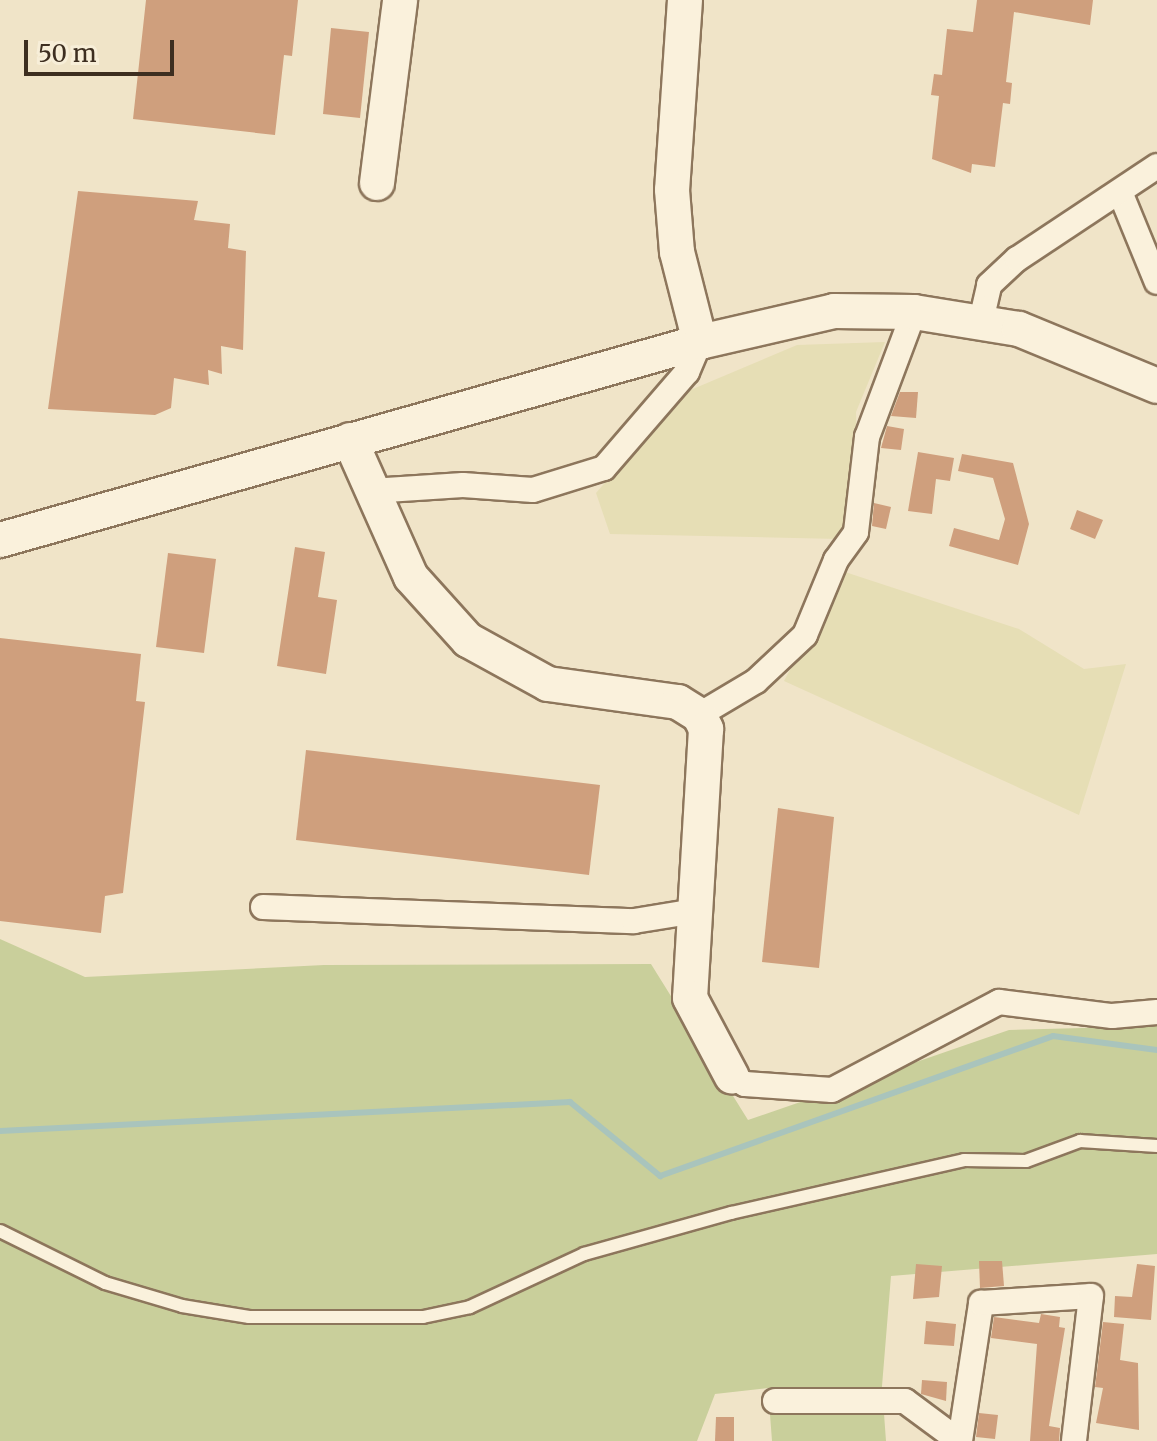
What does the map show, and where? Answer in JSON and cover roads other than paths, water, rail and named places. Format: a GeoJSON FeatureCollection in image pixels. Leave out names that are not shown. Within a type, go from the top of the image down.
{"type":"FeatureCollection","features":[{"type":"Feature","properties":{"kind":"street"},"geometry":{"type":"LineString","coordinates":[[377,183],[400,0]]}},
{"type":"Feature","properties":{"kind":"street"},"geometry":{"type":"LineString","coordinates":[[371,491],[463,485],[533,490],[604,468],[687,372],[700,342],[677,252],[672,190],[685,0]]}},
{"type":"Feature","properties":{"kind":"street"},"geometry":{"type":"LineString","coordinates":[[981,321],[989,285],[1017,259],[1157,166]]}},
{"type":"Feature","properties":{"kind":"street"},"geometry":{"type":"LineString","coordinates":[[1120,192],[1157,282]]}},
{"type":"Feature","properties":{"kind":"street"},"geometry":{"type":"LineString","coordinates":[[0,540],[700,342],[834,311],[914,312],[981,321],[1062,342],[1157,386]]}},
{"type":"Feature","properties":{"kind":"street"},"geometry":{"type":"LineString","coordinates":[[699,715],[756,681],[805,635],[836,560],[856,532],[867,437],[914,312]]}},
{"type":"Feature","properties":{"kind":"street"},"geometry":{"type":"LineString","coordinates":[[350,440],[411,577],[468,640],[548,684],[678,702],[699,715],[706,729],[690,998],[732,1077],[745,1084],[832,1090],[999,1002],[1112,1016],[1157,1012]]}},
{"type":"Feature","properties":{"kind":"street"},"geometry":{"type":"LineString","coordinates":[[263,907],[634,921],[696,911]]}},
{"type":"Feature","properties":{"kind":"street"},"geometry":{"type":"LineString","coordinates":[[775,1401],[905,1401],[959,1441],[981,1303],[1091,1296],[1074,1441]]}},
{"type":"Feature","properties":{"kind":"lane"},"geometry":{"type":"LineString","coordinates":[[0,1231],[113,1287],[182,1306],[249,1317],[423,1317],[470,1307],[584,1254],[731,1213],[964,1160],[1026,1161],[1080,1141],[1157,1146]]}},
{"type":"Feature","properties":{"kind":"waterway"},"geometry":{"type":"LineString","coordinates":[[0,1131],[570,1102],[660,1176],[1053,1036],[1157,1050]]}}]}
